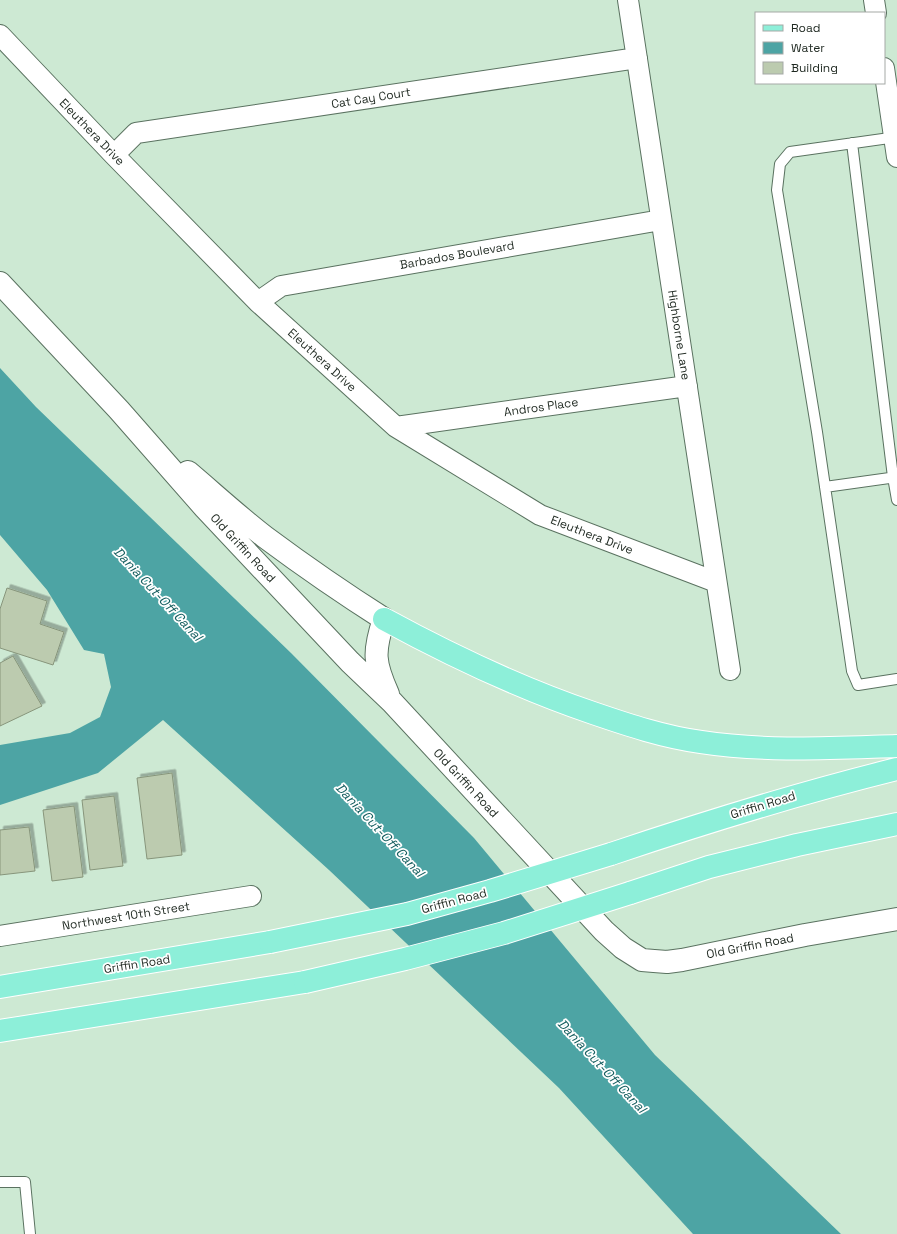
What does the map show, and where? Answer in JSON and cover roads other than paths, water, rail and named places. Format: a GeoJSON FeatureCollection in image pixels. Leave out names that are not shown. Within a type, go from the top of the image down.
{"type":"FeatureCollection","features":[{"type":"Feature","properties":{"kind":"main road"},"geometry":{"type":"LineString","coordinates":[[384,619],[495,676],[607,718],[672,737],[755,748],[897,746]]}},
{"type":"Feature","properties":{"kind":"main road","name":"Griffin Road"},"geometry":{"type":"LineString","coordinates":[[0,987],[270,942],[407,914],[490,891],[611,854],[772,802],[846,781],[897,769]]}},
{"type":"Feature","properties":{"kind":"main road"},"geometry":{"type":"LineString","coordinates":[[0,1031],[305,982],[406,959],[504,933],[709,867],[789,846],[897,824]]}},
{"type":"Feature","properties":{"kind":"street","name":"Highborne Lane"},"geometry":{"type":"LineString","coordinates":[[628,0],[730,670]]}},
{"type":"Feature","properties":{"kind":"street"},"geometry":{"type":"LineString","coordinates":[[874,0],[876,12]]}},
{"type":"Feature","properties":{"kind":"street","name":"Eleuthera Drive"},"geometry":{"type":"LineString","coordinates":[[0,35],[114,155],[258,302],[396,427],[540,515],[716,582]]}},
{"type":"Feature","properties":{"kind":"street","name":"Cat Cay Court"},"geometry":{"type":"LineString","coordinates":[[114,155],[136,133],[637,58]]}},
{"type":"Feature","properties":{"kind":"street"},"geometry":{"type":"LineString","coordinates":[[885,74],[896,137],[897,157]]}},
{"type":"Feature","properties":{"kind":"street","name":"Barbados Boulevard"},"geometry":{"type":"LineString","coordinates":[[258,302],[281,286],[662,220]]}},
{"type":"Feature","properties":{"kind":"street","name":"Old Griffin Road"},"geometry":{"type":"LineString","coordinates":[[0,283],[119,410],[205,508],[350,662],[392,702],[604,931],[622,948],[642,960],[661,962],[682,960],[805,935],[897,919]]}},
{"type":"Feature","properties":{"kind":"street","name":"Andros Place"},"geometry":{"type":"LineString","coordinates":[[396,427],[687,386]]}},
{"type":"Feature","properties":{"kind":"street","name":"Old Griffin Road"},"geometry":{"type":"LineString","coordinates":[[119,410],[264,537],[328,583],[384,619]]}},
{"type":"Feature","properties":{"kind":"street"},"geometry":{"type":"LineString","coordinates":[[384,619],[378,638],[376,657],[382,680],[392,702]]}},
{"type":"Feature","properties":{"kind":"street","name":"Northwest 10th Street"},"geometry":{"type":"LineString","coordinates":[[0,936],[251,896]]}},
{"type":"Feature","properties":{"kind":"lane"},"geometry":{"type":"LineString","coordinates":[[896,137],[790,152],[780,164],[777,190],[817,432],[852,671],[858,685],[897,679]]}},
{"type":"Feature","properties":{"kind":"lane"},"geometry":{"type":"LineString","coordinates":[[852,143],[897,500]]}},
{"type":"Feature","properties":{"kind":"lane"},"geometry":{"type":"LineString","coordinates":[[825,487],[895,477]]}},
{"type":"Feature","properties":{"kind":"lane"},"geometry":{"type":"LineString","coordinates":[[0,1182],[25,1182],[30,1234]]}},
{"type":"Feature","properties":{"kind":"water","name":"Dania Cut-Off Canal"},"geometry":{"type":"Polygon","coordinates":[[[0,368],[36,407],[291,653],[474,838],[655,1055],[841,1234],[693,1234],[559,1088],[329,870],[163,720],[98,773],[0,805],[0,745],[70,733],[100,717],[111,687],[104,654],[84,650],[47,590],[0,535],[0,368]]]}}]}
